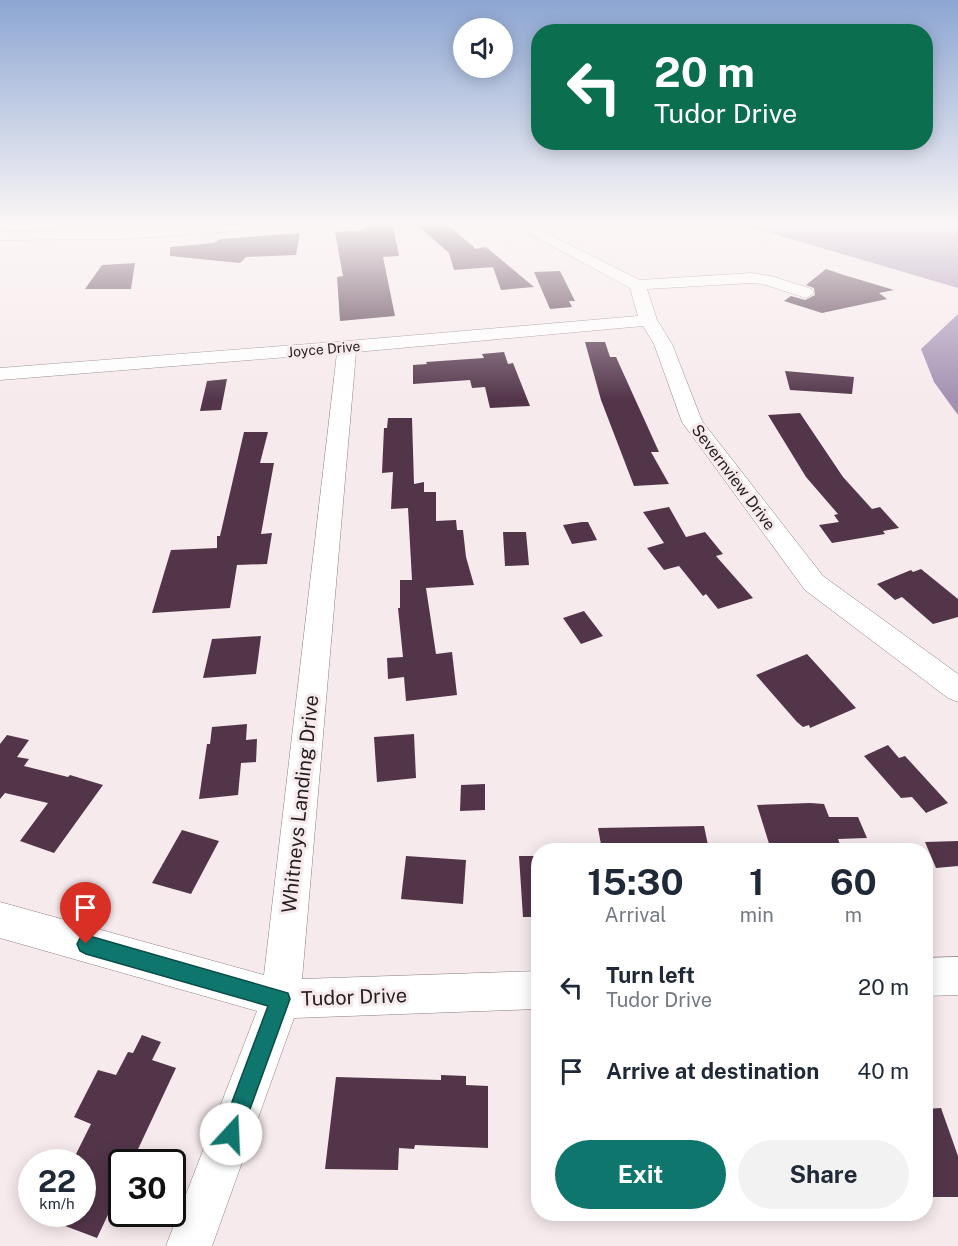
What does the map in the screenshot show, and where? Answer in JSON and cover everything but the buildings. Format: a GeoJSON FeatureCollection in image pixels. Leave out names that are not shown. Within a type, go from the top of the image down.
{"type":"FeatureCollection","features":[{"type":"Feature","properties":{"kind":"street"},"geometry":{"type":"LineString","coordinates":[[637,285],[651,284]]}},
{"type":"Feature","properties":{"kind":"street"},"geometry":{"type":"LineString","coordinates":[[780,284],[806,293]]}},
{"type":"Feature","properties":{"kind":"street","name":"Severnview Drive"},"geometry":{"type":"LineString","coordinates":[[637,285],[648,320],[663,344],[692,422],[814,583],[958,690]]}},
{"type":"Feature","properties":{"kind":"street","name":"Joyce Drive"},"geometry":{"type":"LineString","coordinates":[[0,374],[347,347],[648,320]]}},
{"type":"Feature","properties":{"kind":"street","name":"Whitneys Landing Drive"},"geometry":{"type":"LineString","coordinates":[[189,1246],[281,999],[347,347]]}},
{"type":"Feature","properties":{"kind":"street","name":"Tudor Drive"},"geometry":{"type":"LineString","coordinates":[[0,920],[281,999],[531,990]]}},
{"type":"Feature","properties":{"kind":"street"},"geometry":{"type":"LineString","coordinates":[[933,977],[958,976]]}},
{"type":"Feature","properties":{"kind":"shaded area"},"geometry":{"type":"Polygon","coordinates":[[[945,284],[958,284],[958,288],[945,284]]]}},
{"type":"Feature","properties":{"kind":"shaded area"},"geometry":{"type":"Polygon","coordinates":[[[958,314],[958,415],[934,382],[921,349],[958,314]]]}},
{"type":"Feature","properties":{"kind":"route"},"geometry":{"type":"LineString","coordinates":[[86,944],[281,999],[231,1134]]}}]}
